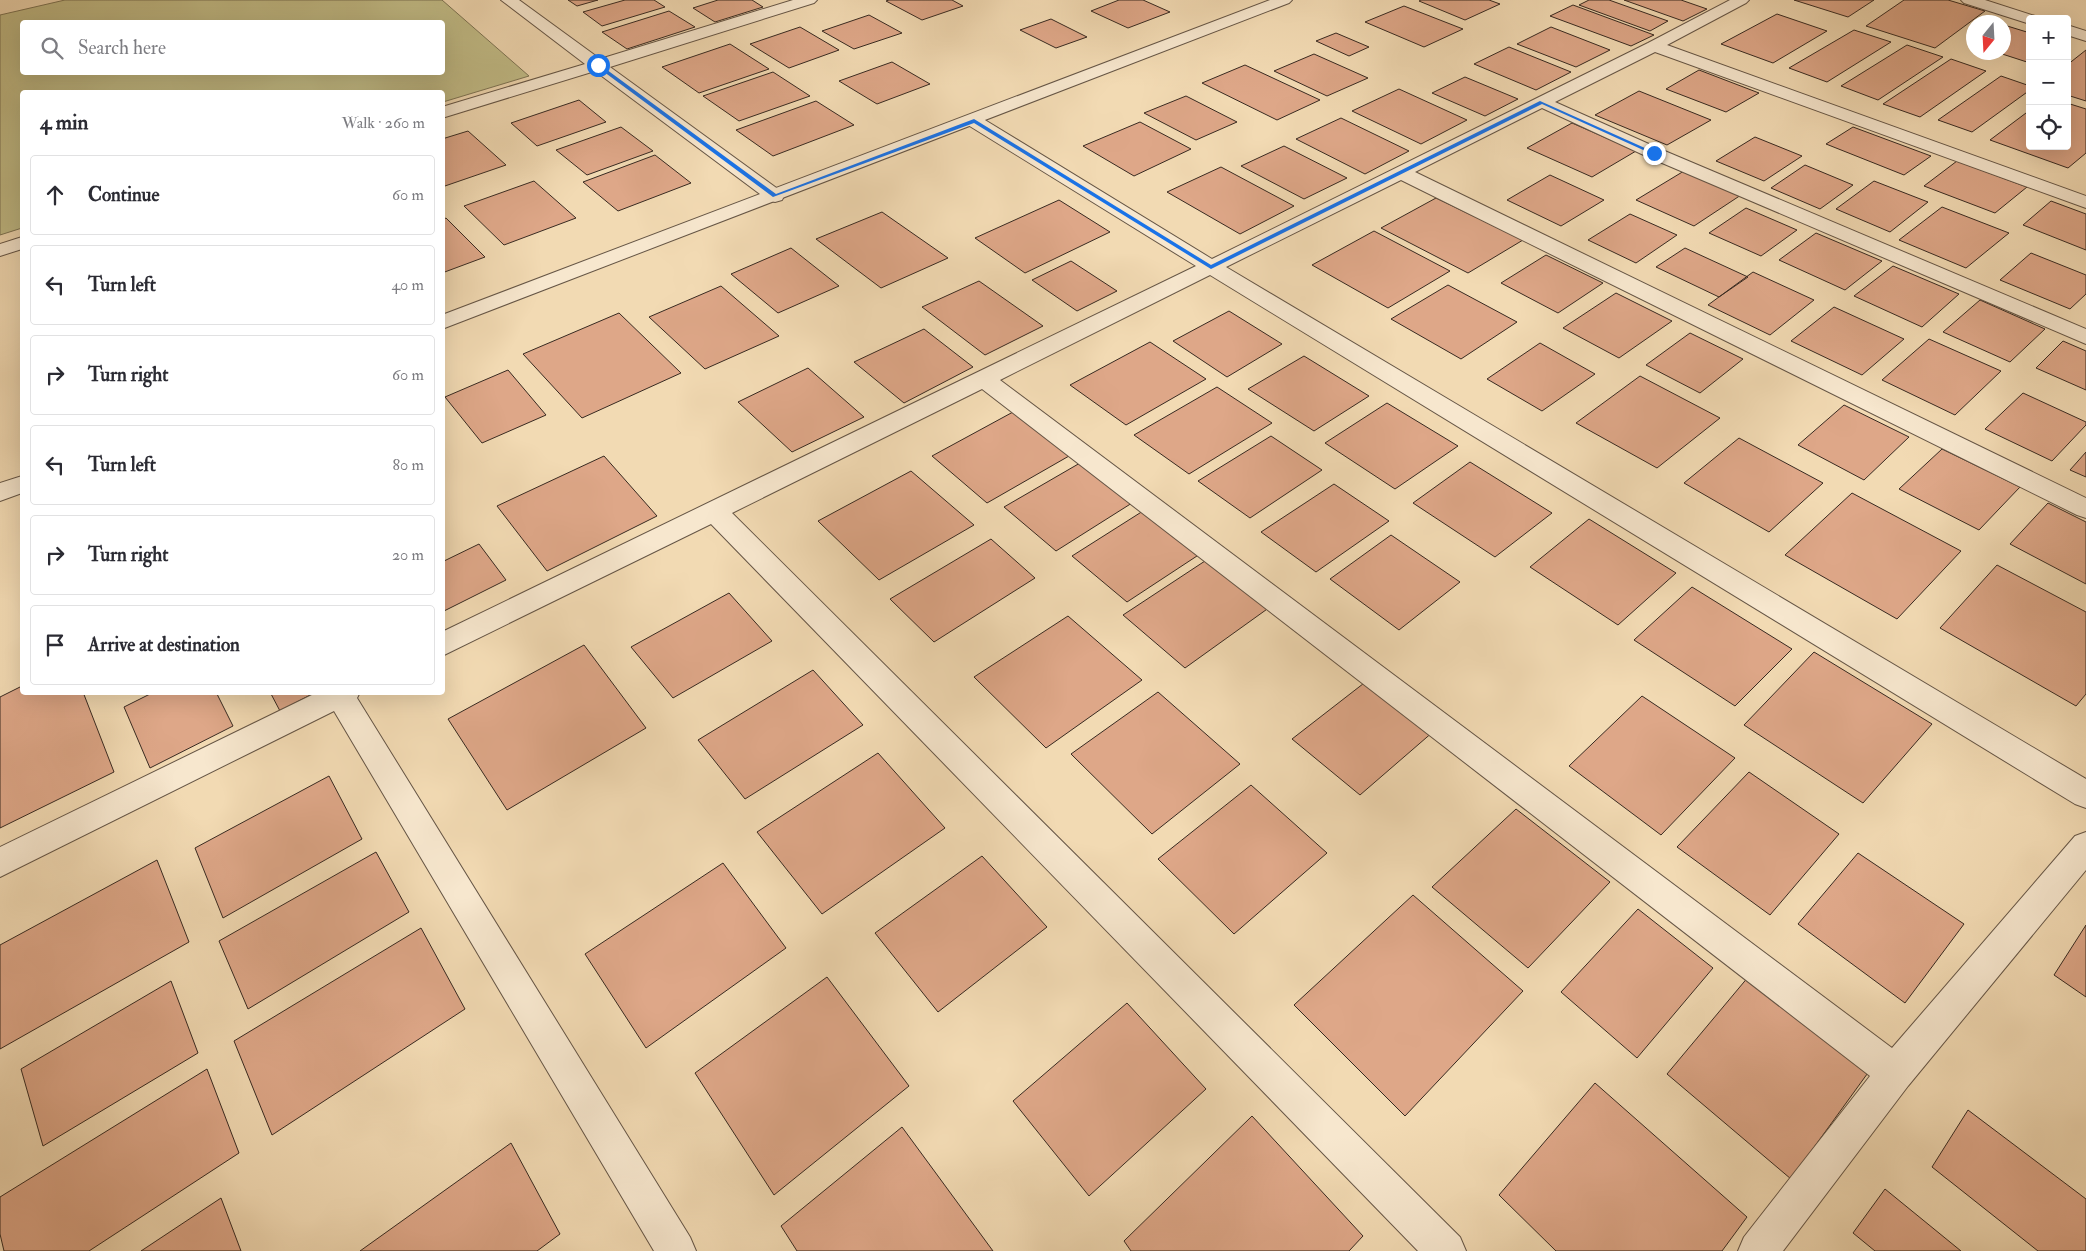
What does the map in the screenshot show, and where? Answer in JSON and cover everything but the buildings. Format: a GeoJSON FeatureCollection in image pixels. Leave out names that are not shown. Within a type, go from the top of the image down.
{"type":"FeatureCollection","features":[{"type":"Feature","properties":{"kind":"street"},"geometry":{"type":"LineString","coordinates":[[509,0],[775,196]]}},
{"type":"Feature","properties":{"kind":"street"},"geometry":{"type":"LineString","coordinates":[[445,112],[598,65],[786,3],[810,0]]}},
{"type":"Feature","properties":{"kind":"street"},"geometry":{"type":"LineString","coordinates":[[445,322],[974,121],[1284,0]]}},
{"type":"Feature","properties":{"kind":"street"},"geometry":{"type":"LineString","coordinates":[[445,644],[1211,267],[1654,46],[1741,0]]}},
{"type":"Feature","properties":{"kind":"street"},"geometry":{"type":"LineString","coordinates":[[1969,0],[2026,18]]}},
{"type":"Feature","properties":{"kind":"street"},"geometry":{"type":"LineString","coordinates":[[2071,31],[2086,36]]}},
{"type":"Feature","properties":{"kind":"street"},"geometry":{"type":"LineString","coordinates":[[1654,46],[2086,202]]}},
{"type":"Feature","properties":{"kind":"street"},"geometry":{"type":"LineString","coordinates":[[1542,102],[1654,153],[2086,337]]}},
{"type":"Feature","properties":{"kind":"street"},"geometry":{"type":"LineString","coordinates":[[974,121],[1211,267],[2086,795]]}},
{"type":"Feature","properties":{"kind":"street"},"geometry":{"type":"LineString","coordinates":[[1400,172],[2086,509]]}},
{"type":"Feature","properties":{"kind":"street"},"geometry":{"type":"LineString","coordinates":[[0,250],[20,244]]}},
{"type":"Feature","properties":{"kind":"street"},"geometry":{"type":"LineString","coordinates":[[984,379],[1895,1073]]}},
{"type":"Feature","properties":{"kind":"street"},"geometry":{"type":"LineString","coordinates":[[0,492],[20,485]]}},
{"type":"Feature","properties":{"kind":"street"},"geometry":{"type":"LineString","coordinates":[[714,512],[1446,1251]]}},
{"type":"Feature","properties":{"kind":"street"},"geometry":{"type":"LineString","coordinates":[[0,863],[341,695]]}},
{"type":"Feature","properties":{"kind":"street"},"geometry":{"type":"LineString","coordinates":[[344,695],[676,1251]]}},
{"type":"Feature","properties":{"kind":"street"},"geometry":{"type":"LineString","coordinates":[[1758,1251],[1895,1073],[2086,846]]}},
{"type":"Feature","properties":{"kind":"shaded area"},"geometry":{"type":"Polygon","coordinates":[[[65,0],[442,0],[529,76],[445,101],[445,90],[20,90],[20,229],[0,235],[0,15],[65,0]]]}},
{"type":"Feature","properties":{"kind":"route"},"geometry":{"type":"LineString","coordinates":[[598,65],[775,196],[974,121],[1211,267],[1542,102],[1654,153]]}}]}
